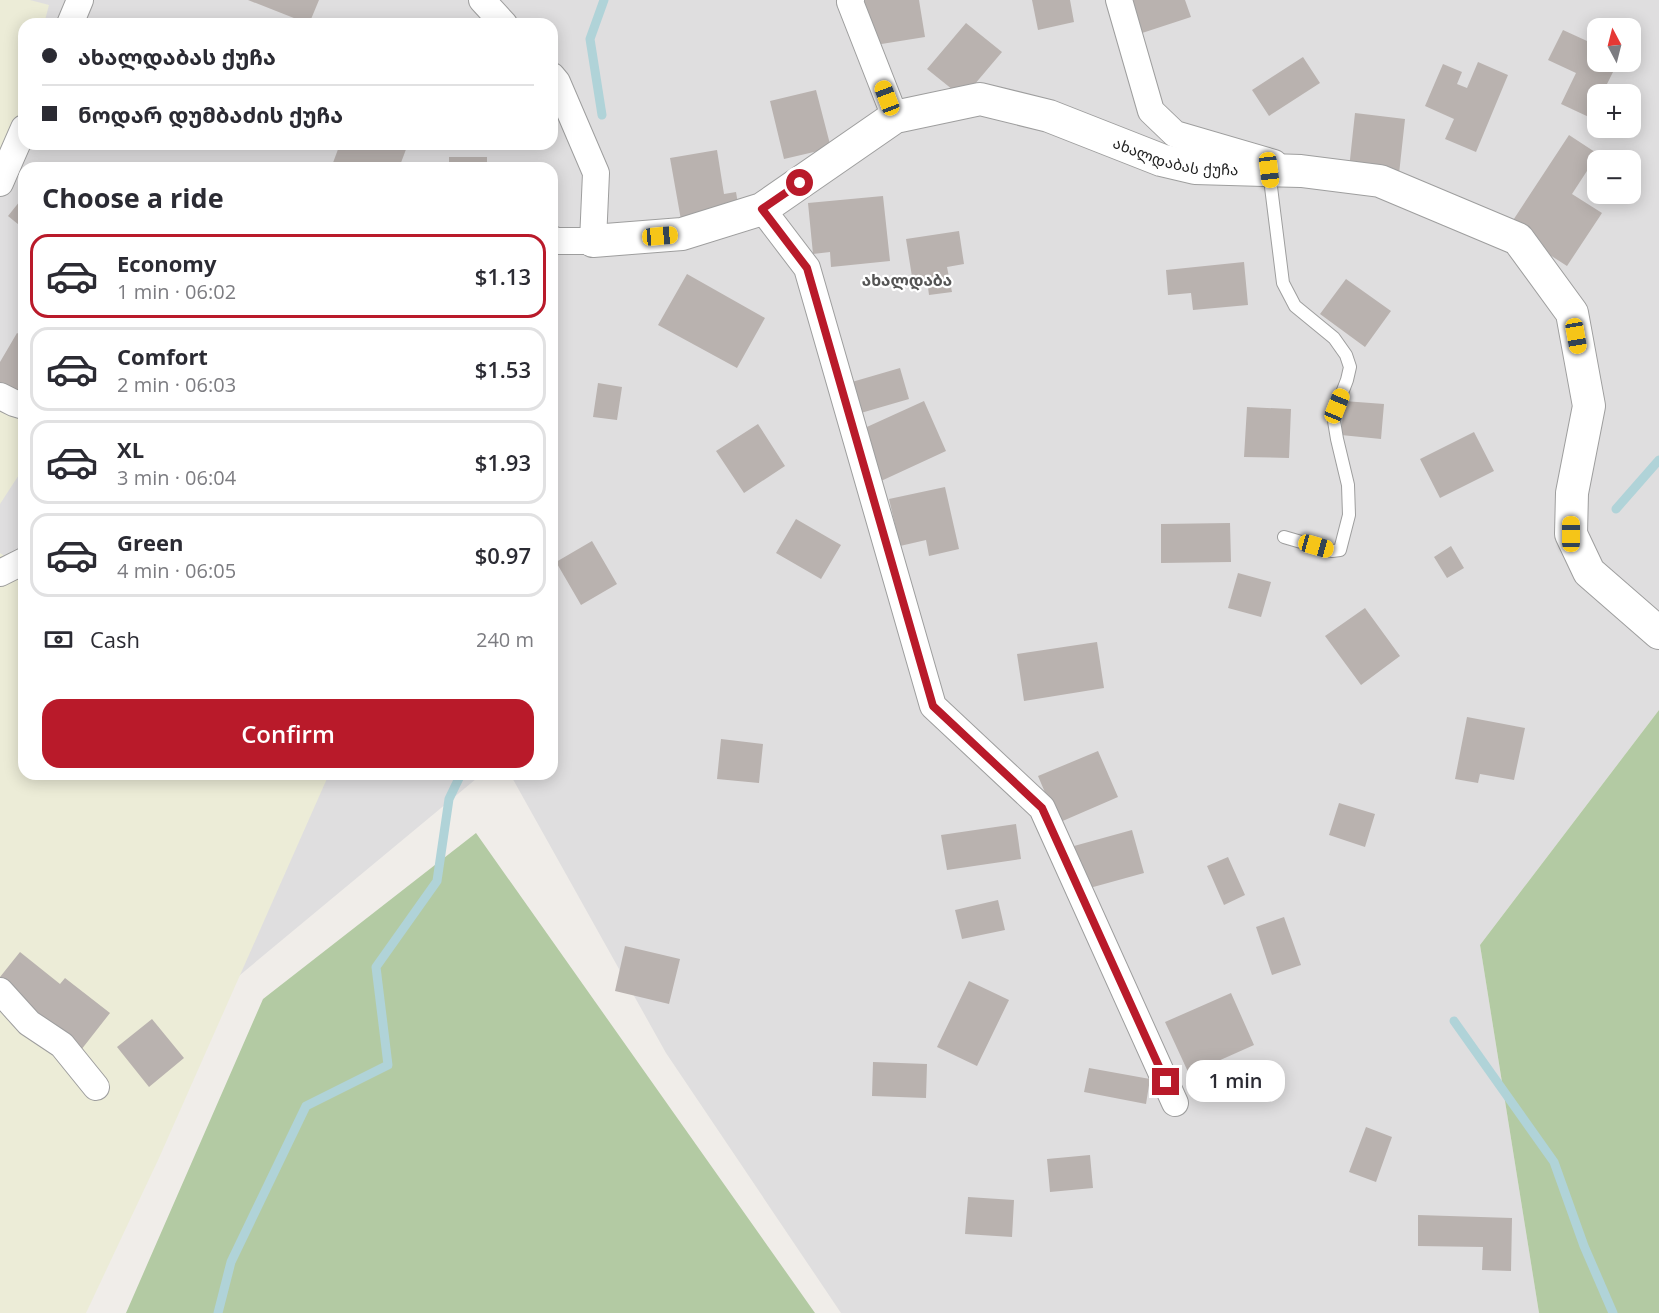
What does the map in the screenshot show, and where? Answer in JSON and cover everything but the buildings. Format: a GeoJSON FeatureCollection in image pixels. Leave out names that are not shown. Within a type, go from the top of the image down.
{"type":"FeatureCollection","features":[{"type":"Feature","properties":{"kind":"street"},"geometry":{"type":"LineString","coordinates":[[72,18],[80,0]]}},
{"type":"Feature","properties":{"kind":"street"},"geometry":{"type":"LineString","coordinates":[[482,0],[498,18]]}},
{"type":"Feature","properties":{"kind":"street"},"geometry":{"type":"LineString","coordinates":[[851,0],[895,117]]}},
{"type":"Feature","properties":{"kind":"street"},"geometry":{"type":"LineString","coordinates":[[1119,0],[1151,111],[1175,134],[1301,171]]}},
{"type":"Feature","properties":{"kind":"street"},"geometry":{"type":"LineString","coordinates":[[558,84],[596,173],[593,241],[558,241]]}},
{"type":"Feature","properties":{"kind":"street","name":"ახალდაბას ქუჩა"},"geometry":{"type":"LineString","coordinates":[[593,241],[682,234],[762,209],[895,117],[980,99],[1049,116],[1161,160],[1184,166],[1301,171],[1380,181],[1518,239],[1572,313],[1589,406],[1572,493],[1571,534],[1589,572],[1659,633]]}},
{"type":"Feature","properties":{"kind":"street"},"geometry":{"type":"LineString","coordinates":[[0,183],[18,142]]}},
{"type":"Feature","properties":{"kind":"street"},"geometry":{"type":"LineString","coordinates":[[762,209],[807,268],[933,706],[1042,808],[1175,1102]]}},
{"type":"Feature","properties":{"kind":"street"},"geometry":{"type":"LineString","coordinates":[[0,396],[18,404]]}},
{"type":"Feature","properties":{"kind":"street"},"geometry":{"type":"LineString","coordinates":[[0,573],[18,564]]}},
{"type":"Feature","properties":{"kind":"street"},"geometry":{"type":"LineString","coordinates":[[0,991],[29,1023],[62,1045],[96,1087]]}},
{"type":"Feature","properties":{"kind":"lane"},"geometry":{"type":"LineString","coordinates":[[1269,170],[1283,283],[1295,306],[1334,338],[1346,355],[1350,367],[1334,421],[1348,485],[1350,514],[1340,550],[1332,551],[1284,537]]}},
{"type":"Feature","properties":{"kind":"shaded area","name":"ახალდაბა"},"geometry":{"type":"Polygon","coordinates":[[[0,0],[1659,0],[1659,710],[1480,945],[1539,1313],[841,1313],[666,1053],[513,780],[558,780],[558,162],[18,162],[18,780],[475,780],[122,1073],[0,955],[0,0]]]}},
{"type":"Feature","properties":{"kind":"green space"},"geometry":{"type":"Polygon","coordinates":[[[0,0],[30,0],[49,5],[46,18],[18,18],[18,117],[0,182],[0,0]]]}},
{"type":"Feature","properties":{"kind":"green space"},"geometry":{"type":"Polygon","coordinates":[[[0,388],[18,395],[18,476],[0,504],[0,388]]]}},
{"type":"Feature","properties":{"kind":"green space"},"geometry":{"type":"Polygon","coordinates":[[[0,553],[18,565],[18,780],[326,780],[159,1158],[86,1313],[0,1313],[0,553]]]}},
{"type":"Feature","properties":{"kind":"green space"},"geometry":{"type":"Polygon","coordinates":[[[1659,710],[1659,1313],[1539,1313],[1480,945],[1659,710]]]}},
{"type":"Feature","properties":{"kind":"green space"},"geometry":{"type":"Polygon","coordinates":[[[476,833],[815,1313],[126,1313],[263,999],[476,833]]]}},
{"type":"Feature","properties":{"kind":"waterway"},"geometry":{"type":"LineString","coordinates":[[602,115],[590,39],[604,0]]}},
{"type":"Feature","properties":{"kind":"waterway"},"geometry":{"type":"LineString","coordinates":[[1616,509],[1659,460]]}},
{"type":"Feature","properties":{"kind":"waterway"},"geometry":{"type":"LineString","coordinates":[[218,1313],[231,1262],[306,1106],[388,1065],[376,967],[437,881],[449,799],[458,780]]}},
{"type":"Feature","properties":{"kind":"waterway"},"geometry":{"type":"LineString","coordinates":[[1454,1021],[1554,1162],[1584,1246],[1613,1313]]}},
{"type":"Feature","properties":{"kind":"district","name":"ახალდაბა"},"geometry":{"type":"Point","coordinates":[907,280]}},
{"type":"Feature","properties":{"kind":"route"},"geometry":{"type":"LineString","coordinates":[[800,183],[762,209],[807,268],[933,706],[1042,808],[1166,1082]]}}]}
